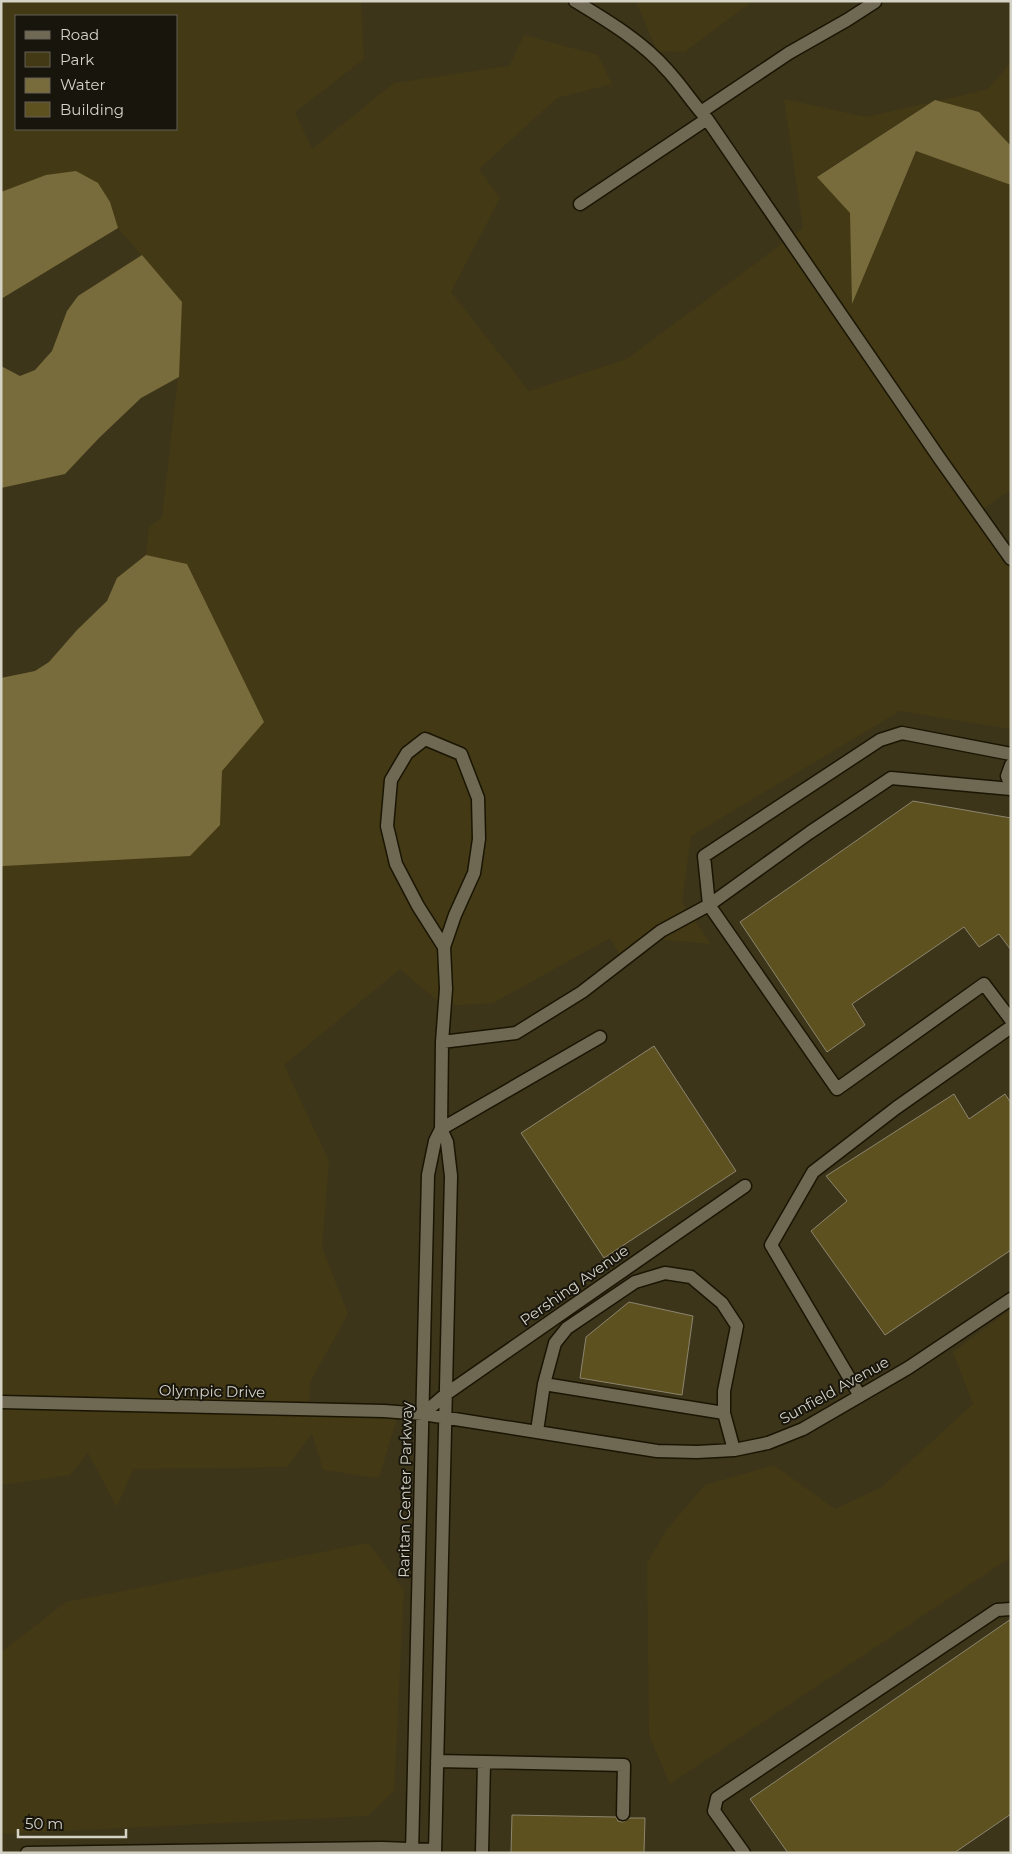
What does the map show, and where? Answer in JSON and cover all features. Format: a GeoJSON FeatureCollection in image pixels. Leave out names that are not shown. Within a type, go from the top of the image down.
{"type":"FeatureCollection","features":[{"type":"Feature","properties":{"kind":"street"},"geometry":{"type":"LineString","coordinates":[[576,1],[638,44],[667,70],[704,116],[1011,559]]}},
{"type":"Feature","properties":{"kind":"street"},"geometry":{"type":"LineString","coordinates":[[580,204],[789,53],[848,20],[875,2]]}},
{"type":"Feature","properties":{"kind":"street"},"geometry":{"type":"LineString","coordinates":[[1011,754],[902,733],[880,740],[704,856],[709,905],[837,1089],[984,984],[1011,1020]]}},
{"type":"Feature","properties":{"kind":"street"},"geometry":{"type":"LineString","coordinates":[[425,739],[461,754],[478,798],[479,838],[474,873],[455,915],[444,947],[418,906],[396,864],[387,826],[391,780],[407,754],[425,739]]}},
{"type":"Feature","properties":{"kind":"street"},"geometry":{"type":"LineString","coordinates":[[442,1042],[516,1033],[582,992],[661,931],[709,905],[809,833],[891,778],[1011,788],[1007,776],[1011,765]]}},
{"type":"Feature","properties":{"kind":"street","name":"Raritan Center Parkway"},"geometry":{"type":"LineString","coordinates":[[435,1851],[451,1176],[448,1148],[441,1129],[442,1042],[446,989],[444,947]]}},
{"type":"Feature","properties":{"kind":"street"},"geometry":{"type":"LineString","coordinates":[[860,1396],[771,1245],[813,1172],[896,1108],[1011,1026]]}},
{"type":"Feature","properties":{"kind":"street"},"geometry":{"type":"LineString","coordinates":[[441,1129],[600,1037]]}},
{"type":"Feature","properties":{"kind":"street","name":"Raritan Center Parkway"},"geometry":{"type":"LineString","coordinates":[[412,1851],[428,1176],[434,1146],[441,1129]]}},
{"type":"Feature","properties":{"kind":"street","name":"Pershing Avenue"},"geometry":{"type":"LineString","coordinates":[[423,1414],[446,1394],[745,1186]]}},
{"type":"Feature","properties":{"kind":"street"},"geometry":{"type":"LineString","coordinates":[[537,1431],[544,1384],[555,1343],[567,1328],[634,1282],[665,1273],[691,1277],[722,1302],[737,1326],[724,1391],[724,1413],[734,1450]]}},
{"type":"Feature","properties":{"kind":"street","name":"Sunfield Avenue"},"geometry":{"type":"LineString","coordinates":[[446,1416],[657,1451],[697,1452],[734,1450],[768,1443],[803,1429],[908,1368],[1011,1299]]}},
{"type":"Feature","properties":{"kind":"street"},"geometry":{"type":"LineString","coordinates":[[544,1384],[724,1413]]}},
{"type":"Feature","properties":{"kind":"street","name":"Olympic Drive"},"geometry":{"type":"LineString","coordinates":[[1,1402],[384,1411],[446,1416]]}},
{"type":"Feature","properties":{"kind":"street"},"geometry":{"type":"LineString","coordinates":[[744,1853],[714,1811],[717,1798],[997,1610],[1011,1609]]}},
{"type":"Feature","properties":{"kind":"street"},"geometry":{"type":"LineString","coordinates":[[438,1761],[624,1766],[623,1814]]}},
{"type":"Feature","properties":{"kind":"street"},"geometry":{"type":"LineString","coordinates":[[482,1853],[484,1762]]}},
{"type":"Feature","properties":{"kind":"street"},"geometry":{"type":"LineString","coordinates":[[27,1853],[435,1851]]}},
{"type":"Feature","properties":{"kind":"shaded area"},"geometry":{"type":"Polygon","coordinates":[[[1,1],[1011,1],[1011,1853],[1,1853],[1,1]]]}},
{"type":"Feature","properties":{"kind":"green space"},"geometry":{"type":"Polygon","coordinates":[[[1,1],[363,1],[361,4],[364,59],[295,112],[312,149],[394,83],[509,66],[524,35],[598,55],[612,84],[557,98],[479,169],[500,198],[451,292],[529,391],[627,359],[803,228],[784,99],[866,117],[931,102],[817,176],[851,213],[852,303],[917,151],[1011,185],[1011,490],[978,512],[1011,551],[1011,729],[900,711],[691,836],[682,902],[711,944],[647,938],[625,963],[610,938],[493,1003],[443,1006],[400,969],[284,1065],[329,1161],[322,1247],[348,1314],[310,1382],[309,1403],[400,1408],[379,1478],[323,1470],[312,1434],[287,1467],[133,1469],[117,1507],[88,1453],[70,1475],[1,1485],[1,867],[220,825],[222,771],[264,722],[187,564],[146,555],[149,527],[162,517],[178,377],[182,302],[118,228],[1,299],[1,1]]]}},
{"type":"Feature","properties":{"kind":"green space"},"geometry":{"type":"Polygon","coordinates":[[[636,1],[753,1],[685,52],[657,51],[636,1]]]}},
{"type":"Feature","properties":{"kind":"green space"},"geometry":{"type":"Polygon","coordinates":[[[1011,62],[1011,146],[979,112],[938,101],[988,89],[1011,62]]]}},
{"type":"Feature","properties":{"kind":"green space"},"geometry":{"type":"Polygon","coordinates":[[[1011,1309],[1011,1557],[670,1784],[649,1735],[647,1563],[667,1529],[705,1485],[774,1465],[835,1509],[882,1487],[973,1404],[953,1352],[1011,1309]]]}},
{"type":"Feature","properties":{"kind":"green space"},"geometry":{"type":"Polygon","coordinates":[[[368,1543],[404,1590],[394,1791],[368,1816],[1,1834],[1,1652],[66,1602],[368,1543]]]}},
{"type":"Feature","properties":{"kind":"water"},"geometry":{"type":"Polygon","coordinates":[[[935,100],[979,112],[1011,146],[1011,185],[916,151],[852,304],[850,213],[817,177],[935,100]]]}},
{"type":"Feature","properties":{"kind":"water"},"geometry":{"type":"Polygon","coordinates":[[[76,171],[98,183],[110,202],[118,228],[1,299],[1,192],[46,175],[76,171]]]}},
{"type":"Feature","properties":{"kind":"water"},"geometry":{"type":"Polygon","coordinates":[[[142,255],[182,302],[179,377],[141,398],[65,474],[1,488],[1,366],[20,376],[35,370],[52,351],[67,311],[78,296],[142,255]]]}},
{"type":"Feature","properties":{"kind":"water"},"geometry":{"type":"Polygon","coordinates":[[[146,555],[187,564],[264,722],[222,771],[220,825],[190,856],[1,867],[1,678],[35,671],[49,662],[77,630],[107,601],[117,578],[146,555]]]}},
{"type":"Feature","properties":{"kind":"building"},"geometry":{"type":"Polygon","coordinates":[[[913,801],[1011,818],[1011,950],[999,934],[979,947],[964,927],[852,1004],[865,1025],[827,1052],[740,922],[913,801]]]}},
{"type":"Feature","properties":{"kind":"building"},"geometry":{"type":"Polygon","coordinates":[[[654,1046],[736,1171],[604,1258],[521,1133],[654,1046]]]}},
{"type":"Feature","properties":{"kind":"building"},"geometry":{"type":"Polygon","coordinates":[[[954,1094],[969,1119],[1005,1094],[1011,1103],[1011,1250],[885,1335],[811,1231],[847,1201],[826,1176],[954,1094]]]}},
{"type":"Feature","properties":{"kind":"building"},"geometry":{"type":"Polygon","coordinates":[[[629,1302],[693,1316],[682,1395],[580,1378],[586,1337],[629,1302]]]}},
{"type":"Feature","properties":{"kind":"building"},"geometry":{"type":"Polygon","coordinates":[[[1011,1619],[1011,1814],[954,1853],[788,1853],[750,1799],[1011,1619]]]}},
{"type":"Feature","properties":{"kind":"building"},"geometry":{"type":"Polygon","coordinates":[[[512,1815],[616,1817],[618,1821],[623,1822],[630,1818],[645,1818],[644,1853],[511,1853],[512,1815]]]}}]}
